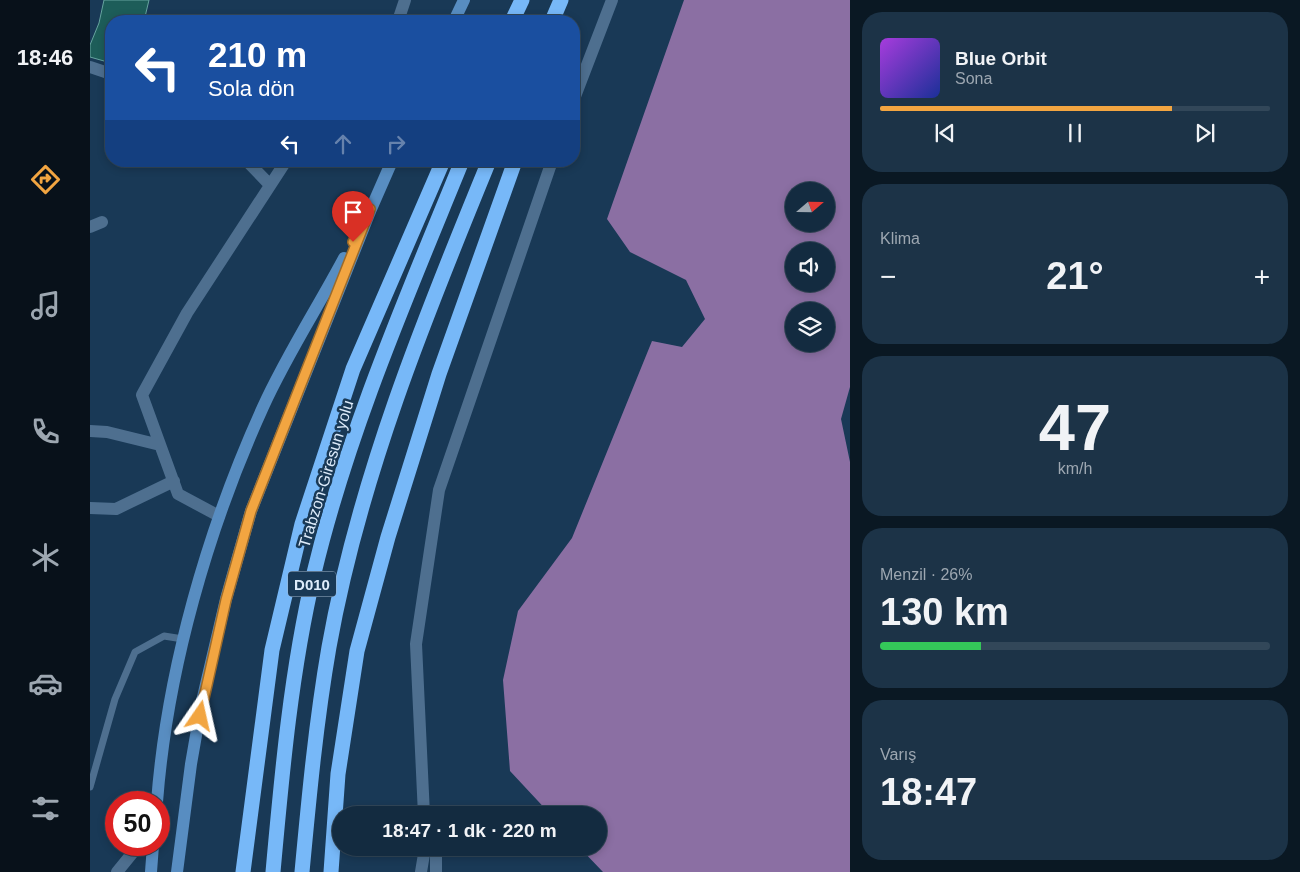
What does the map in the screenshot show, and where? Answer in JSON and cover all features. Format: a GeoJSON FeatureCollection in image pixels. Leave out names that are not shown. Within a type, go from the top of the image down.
{"type":"FeatureCollection","features":[{"type":"Feature","properties":{"kind":"highway"},"geometry":{"type":"LineString","coordinates":[[515,15],[522,0]]}},
{"type":"Feature","properties":{"kind":"highway"},"geometry":{"type":"LineString","coordinates":[[521,15],[527,0]]}},
{"type":"Feature","properties":{"kind":"highway"},"geometry":{"type":"LineString","coordinates":[[555,15],[562,0]]}},
{"type":"Feature","properties":{"kind":"highway"},"geometry":{"type":"LineString","coordinates":[[562,15],[567,0]]}},
{"type":"Feature","properties":{"kind":"highway"},"geometry":{"type":"LineString","coordinates":[[243,872],[272,650],[302,524],[352,369],[440,167]]}},
{"type":"Feature","properties":{"kind":"highway","name":"Trabzon-Giresun yolu"},"geometry":{"type":"LineString","coordinates":[[273,872],[286,740],[300,643],[315,573],[348,453],[402,308],[460,167]]}},
{"type":"Feature","properties":{"kind":"highway","name":"D010"},"geometry":{"type":"LineString","coordinates":[[302,872],[313,751],[331,637],[352,548],[377,457],[426,314],[487,167]]}},
{"type":"Feature","properties":{"kind":"highway"},"geometry":{"type":"LineString","coordinates":[[331,872],[338,774],[357,651],[388,537],[439,374],[513,167]]}},
{"type":"Feature","properties":{"kind":"main road"},"geometry":{"type":"LineString","coordinates":[[457,15],[464,0]]}},
{"type":"Feature","properties":{"kind":"main road"},"geometry":{"type":"LineString","coordinates":[[178,872],[191,764],[202,701],[226,600],[251,511],[370,209],[389,167]]}},
{"type":"Feature","properties":{"kind":"main road"},"geometry":{"type":"LineString","coordinates":[[158,791],[159,771],[183,639],[219,516],[263,406],[370,209]]}},
{"type":"Feature","properties":{"kind":"main road"},"geometry":{"type":"LineString","coordinates":[[151,872],[153,856]]}},
{"type":"Feature","properties":{"kind":"street"},"geometry":{"type":"LineString","coordinates":[[400,15],[405,0]]}},
{"type":"Feature","properties":{"kind":"street"},"geometry":{"type":"LineString","coordinates":[[580,83],[612,0]]}},
{"type":"Feature","properties":{"kind":"street"},"geometry":{"type":"LineString","coordinates":[[90,66],[105,72]]}},
{"type":"Feature","properties":{"kind":"street"},"geometry":{"type":"LineString","coordinates":[[253,167],[270,185]]}},
{"type":"Feature","properties":{"kind":"street"},"geometry":{"type":"LineString","coordinates":[[219,516],[178,494],[142,395],[187,313],[282,167]]}},
{"type":"Feature","properties":{"kind":"street"},"geometry":{"type":"LineString","coordinates":[[424,806],[416,644],[438,490],[550,167]]}},
{"type":"Feature","properties":{"kind":"street"},"geometry":{"type":"LineString","coordinates":[[90,430],[107,432],[160,445]]}},
{"type":"Feature","properties":{"kind":"street"},"geometry":{"type":"LineString","coordinates":[[90,508],[116,508],[174,481]]}},
{"type":"Feature","properties":{"kind":"street"},"geometry":{"type":"LineString","coordinates":[[422,778],[427,806]]}},
{"type":"Feature","properties":{"kind":"street"},"geometry":{"type":"LineString","coordinates":[[117,872],[130,856]]}},
{"type":"Feature","properties":{"kind":"street"},"geometry":{"type":"LineString","coordinates":[[421,872],[424,856]]}},
{"type":"Feature","properties":{"kind":"street"},"geometry":{"type":"LineString","coordinates":[[436,856],[436,872]]}},
{"type":"Feature","properties":{"kind":"lane"},"geometry":{"type":"LineString","coordinates":[[90,787],[115,699],[135,652],[164,636],[183,639]]}},
{"type":"Feature","properties":{"kind":"shaded area"},"geometry":{"type":"Polygon","coordinates":[[[684,0],[850,0],[850,387],[841,419],[850,462],[850,872],[603,872],[588,856],[607,856],[607,806],[543,806],[510,771],[503,680],[518,611],[572,538],[652,341],[682,347],[705,319],[686,280],[630,252],[607,219],[684,0]]]}},
{"type":"Feature","properties":{"kind":"building"},"geometry":{"type":"Polygon","coordinates":[[[104,0],[149,0],[145,15],[105,15],[105,61],[90,57],[90,45],[99,23],[104,0]]]}},
{"type":"Feature","properties":{"kind":"route"},"geometry":{"type":"LineString","coordinates":[[200,716],[226,600],[251,511],[370,209],[353,242]]}}]}
